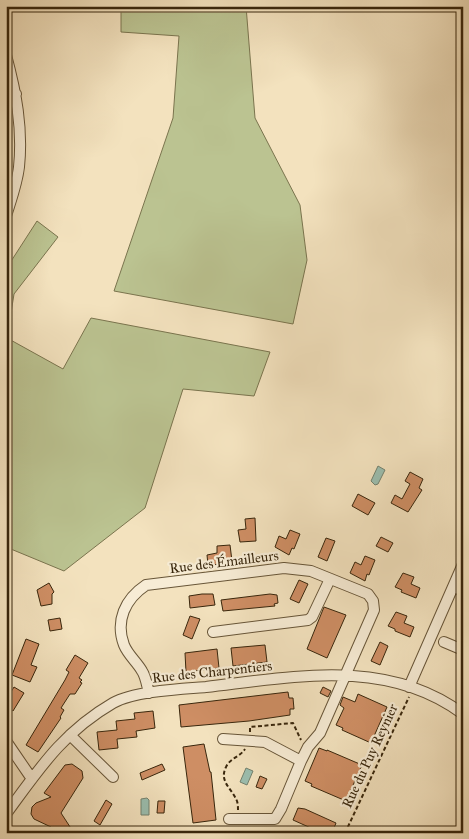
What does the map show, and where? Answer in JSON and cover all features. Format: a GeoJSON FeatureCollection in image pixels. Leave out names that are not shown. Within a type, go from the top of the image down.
{"type":"FeatureCollection","features":[{"type":"Feature","properties":{"kind":"street"},"geometry":{"type":"LineString","coordinates":[[6,55],[11,93],[20,120],[19,168],[11,184],[6,216]]}},
{"type":"Feature","properties":{"kind":"street"},"geometry":{"type":"LineString","coordinates":[[411,688],[463,564]]}},
{"type":"Feature","properties":{"kind":"street","name":"Rue des Émailleurs"},"geometry":{"type":"LineString","coordinates":[[149,693],[143,672],[125,647],[120,629],[125,606],[134,593],[146,585],[284,568],[311,571],[368,594],[373,601],[374,610],[320,733],[308,747],[275,819],[234,819]]}},
{"type":"Feature","properties":{"kind":"street"},"geometry":{"type":"LineString","coordinates":[[213,632],[308,620],[312,617],[330,579]]}},
{"type":"Feature","properties":{"kind":"street"},"geometry":{"type":"LineString","coordinates":[[444,642],[463,650]]}},
{"type":"Feature","properties":{"kind":"street","name":"Rue des Charpentiers"},"geometry":{"type":"LineString","coordinates":[[6,814],[57,746],[78,727],[115,702],[149,693],[301,676],[346,674],[378,678],[411,688],[445,701],[463,714]]}},
{"type":"Feature","properties":{"kind":"street"},"geometry":{"type":"LineString","coordinates":[[70,734],[113,777]]}},
{"type":"Feature","properties":{"kind":"street"},"geometry":{"type":"LineString","coordinates":[[224,739],[265,742],[301,761]]}},
{"type":"Feature","properties":{"kind":"street"},"geometry":{"type":"LineString","coordinates":[[6,741],[32,779]]}},
{"type":"Feature","properties":{"kind":"path","name":"Rue du Puy Reynier"},"geometry":{"type":"LineString","coordinates":[[345,833],[411,688]]}},
{"type":"Feature","properties":{"kind":"path"},"geometry":{"type":"LineString","coordinates":[[234,819],[237,800],[226,785],[224,769],[235,757],[242,754],[245,750],[250,727],[293,723],[298,736],[308,747]]}},
{"type":"Feature","properties":{"kind":"green space"},"geometry":{"type":"Polygon","coordinates":[[[121,6],[246,6],[255,118],[300,205],[307,260],[293,324],[114,291],[173,118],[179,36],[121,32],[121,6]]]}},
{"type":"Feature","properties":{"kind":"green space"},"geometry":{"type":"Polygon","coordinates":[[[37,221],[58,237],[14,294],[7,338],[63,369],[91,318],[270,352],[254,396],[183,389],[145,508],[64,571],[6,547],[6,269],[37,221]]]}},
{"type":"Feature","properties":{"kind":"shaded area"},"geometry":{"type":"Polygon","coordinates":[[[378,466],[385,470],[378,484],[375,485],[371,481],[378,466]]]}},
{"type":"Feature","properties":{"kind":"shaded area"},"geometry":{"type":"Polygon","coordinates":[[[246,768],[253,771],[247,785],[240,782],[246,768]]]}},
{"type":"Feature","properties":{"kind":"shaded area"},"geometry":{"type":"Polygon","coordinates":[[[147,798],[149,800],[149,815],[141,815],[141,799],[147,798]]]}},
{"type":"Feature","properties":{"kind":"building"},"geometry":{"type":"Polygon","coordinates":[[[410,472],[423,479],[419,488],[422,490],[408,512],[391,503],[395,495],[402,499],[410,484],[405,481],[410,472]]]}},
{"type":"Feature","properties":{"kind":"building"},"geometry":{"type":"Polygon","coordinates":[[[358,494],[375,503],[368,515],[352,506],[358,494]]]}},
{"type":"Feature","properties":{"kind":"building"},"geometry":{"type":"Polygon","coordinates":[[[255,518],[256,541],[240,542],[238,530],[246,529],[245,519],[255,518]]]}},
{"type":"Feature","properties":{"kind":"building"},"geometry":{"type":"Polygon","coordinates":[[[290,530],[300,534],[294,549],[292,548],[289,555],[275,547],[279,536],[286,539],[290,530]]]}},
{"type":"Feature","properties":{"kind":"building"},"geometry":{"type":"Polygon","coordinates":[[[381,537],[393,543],[388,552],[376,546],[381,537]]]}},
{"type":"Feature","properties":{"kind":"building"},"geometry":{"type":"Polygon","coordinates":[[[326,538],[335,541],[327,561],[318,557],[326,538]]]}},
{"type":"Feature","properties":{"kind":"building"},"geometry":{"type":"Polygon","coordinates":[[[230,545],[232,561],[224,562],[224,564],[208,565],[207,555],[217,553],[217,546],[230,545]]]}},
{"type":"Feature","properties":{"kind":"building"},"geometry":{"type":"Polygon","coordinates":[[[365,556],[375,560],[365,581],[350,573],[355,562],[361,565],[365,556]]]}},
{"type":"Feature","properties":{"kind":"building"},"geometry":{"type":"Polygon","coordinates":[[[403,573],[414,577],[411,584],[420,588],[416,598],[401,592],[402,590],[395,587],[403,573]]]}},
{"type":"Feature","properties":{"kind":"building"},"geometry":{"type":"Polygon","coordinates":[[[299,580],[308,584],[299,603],[290,599],[299,580]]]}},
{"type":"Feature","properties":{"kind":"building"},"geometry":{"type":"Polygon","coordinates":[[[49,583],[54,592],[52,594],[52,604],[41,606],[37,590],[49,583]]]}},
{"type":"Feature","properties":{"kind":"building"},"geometry":{"type":"Polygon","coordinates":[[[213,594],[215,605],[190,608],[189,596],[213,594]]]}},
{"type":"Feature","properties":{"kind":"building"},"geometry":{"type":"Polygon","coordinates":[[[270,594],[277,595],[278,603],[274,604],[275,606],[223,611],[221,600],[270,594]]]}},
{"type":"Feature","properties":{"kind":"building"},"geometry":{"type":"Polygon","coordinates":[[[324,607],[346,615],[327,658],[307,649],[324,607]]]}},
{"type":"Feature","properties":{"kind":"building"},"geometry":{"type":"Polygon","coordinates":[[[396,612],[407,616],[404,623],[414,627],[410,637],[388,626],[396,612]]]}},
{"type":"Feature","properties":{"kind":"building"},"geometry":{"type":"Polygon","coordinates":[[[190,616],[200,619],[192,639],[183,635],[190,616]]]}},
{"type":"Feature","properties":{"kind":"building"},"geometry":{"type":"Polygon","coordinates":[[[60,618],[62,629],[50,631],[48,620],[60,618]]]}},
{"type":"Feature","properties":{"kind":"building"},"geometry":{"type":"Polygon","coordinates":[[[26,639],[39,644],[31,665],[37,667],[30,682],[12,675],[26,639]]]}},
{"type":"Feature","properties":{"kind":"building"},"geometry":{"type":"Polygon","coordinates":[[[380,642],[388,646],[380,665],[371,661],[380,642]]]}},
{"type":"Feature","properties":{"kind":"building"},"geometry":{"type":"Polygon","coordinates":[[[265,645],[267,662],[233,666],[231,648],[265,645]]]}},
{"type":"Feature","properties":{"kind":"building"},"geometry":{"type":"Polygon","coordinates":[[[217,649],[219,668],[186,672],[185,653],[217,649]]]}},
{"type":"Feature","properties":{"kind":"building"},"geometry":{"type":"Polygon","coordinates":[[[75,655],[88,663],[79,678],[82,680],[80,682],[82,683],[75,694],[70,694],[61,708],[64,710],[61,718],[38,752],[26,745],[65,680],[69,672],[66,670],[75,655]]]}},
{"type":"Feature","properties":{"kind":"building"},"geometry":{"type":"Polygon","coordinates":[[[14,687],[24,693],[13,711],[6,706],[6,700],[14,687]]]}},
{"type":"Feature","properties":{"kind":"building"},"geometry":{"type":"Polygon","coordinates":[[[323,687],[331,691],[328,697],[320,693],[323,687]]]}},
{"type":"Feature","properties":{"kind":"building"},"geometry":{"type":"Polygon","coordinates":[[[288,692],[289,698],[293,698],[294,709],[290,709],[290,715],[181,727],[179,705],[288,692]]]}},
{"type":"Feature","properties":{"kind":"building"},"geometry":{"type":"Polygon","coordinates":[[[358,694],[387,707],[371,743],[342,730],[343,728],[336,725],[344,708],[340,705],[343,697],[355,702],[358,694]]]}},
{"type":"Feature","properties":{"kind":"building"},"geometry":{"type":"Polygon","coordinates":[[[153,711],[155,728],[136,731],[137,737],[117,739],[118,748],[99,750],[97,732],[117,730],[116,721],[135,719],[134,713],[153,711]]]}},
{"type":"Feature","properties":{"kind":"building"},"geometry":{"type":"Polygon","coordinates":[[[204,744],[211,772],[216,820],[193,823],[183,747],[204,744]]]}},
{"type":"Feature","properties":{"kind":"building"},"geometry":{"type":"Polygon","coordinates":[[[319,748],[362,765],[346,801],[311,786],[312,784],[305,781],[319,748]]]}},
{"type":"Feature","properties":{"kind":"building"},"geometry":{"type":"Polygon","coordinates":[[[72,764],[82,771],[83,778],[61,813],[74,833],[42,833],[51,827],[34,819],[31,814],[32,807],[36,803],[51,797],[44,793],[65,765],[72,764]]]}},
{"type":"Feature","properties":{"kind":"building"},"geometry":{"type":"Polygon","coordinates":[[[162,764],[165,770],[142,780],[140,773],[162,764]]]}},
{"type":"Feature","properties":{"kind":"building"},"geometry":{"type":"Polygon","coordinates":[[[260,776],[267,779],[262,789],[256,787],[260,776]]]}},
{"type":"Feature","properties":{"kind":"building"},"geometry":{"type":"Polygon","coordinates":[[[106,800],[112,804],[100,825],[94,821],[106,800]]]}},
{"type":"Feature","properties":{"kind":"building"},"geometry":{"type":"Polygon","coordinates":[[[158,801],[165,801],[164,813],[157,813],[158,801]]]}},
{"type":"Feature","properties":{"kind":"building"},"geometry":{"type":"Polygon","coordinates":[[[298,808],[305,809],[336,823],[332,833],[322,833],[293,820],[298,808]]]}}]}
